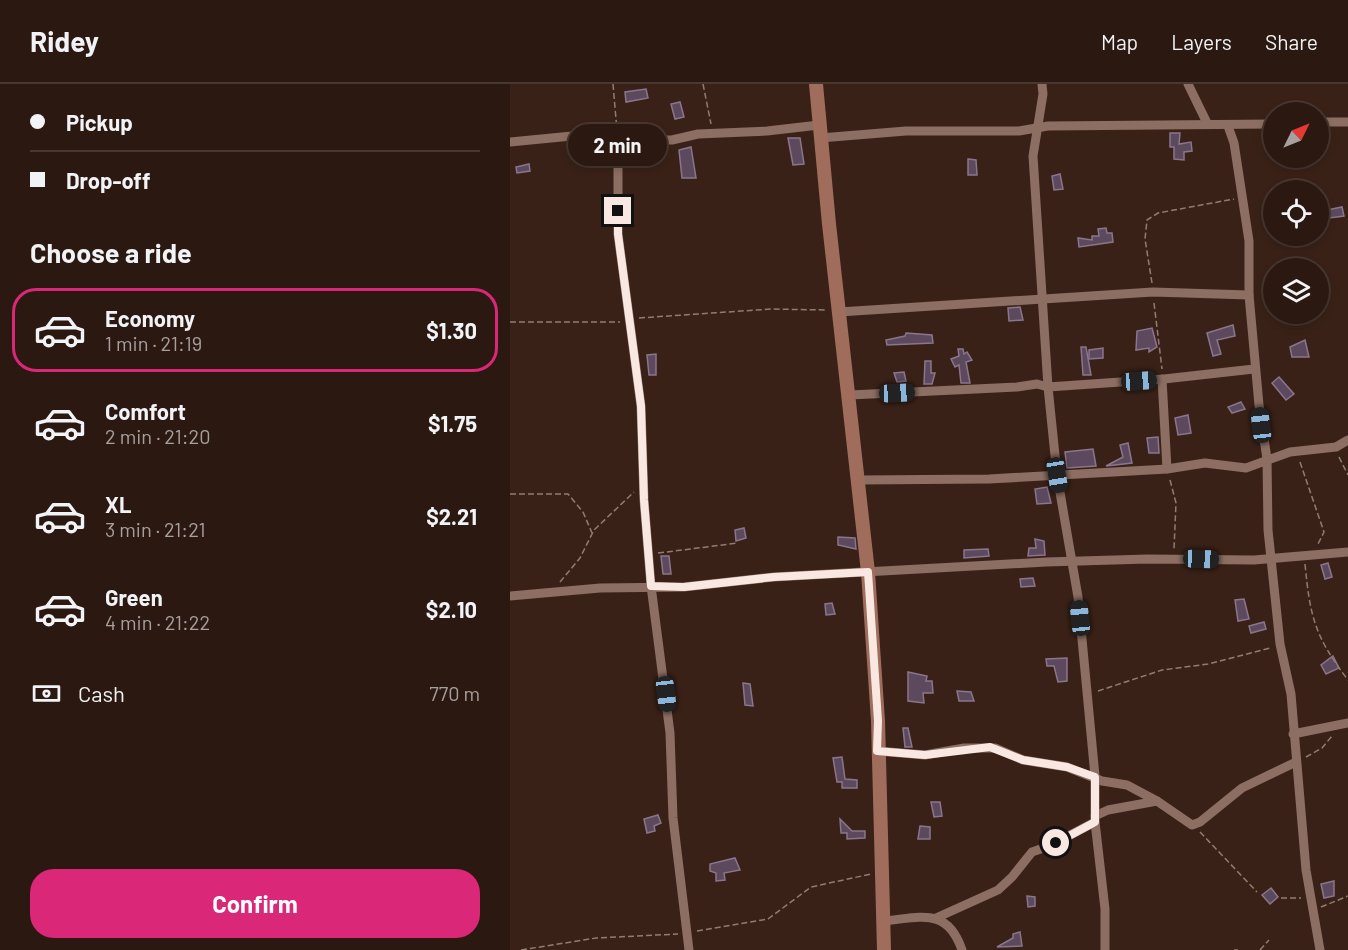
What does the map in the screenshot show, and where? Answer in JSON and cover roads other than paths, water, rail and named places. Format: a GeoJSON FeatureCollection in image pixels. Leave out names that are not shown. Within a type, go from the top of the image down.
{"type":"FeatureCollection","features":[{"type":"Feature","properties":{"kind":"street"},"geometry":{"type":"LineString","coordinates":[[816,84],[868,572],[878,721],[884,950]]}},
{"type":"Feature","properties":{"kind":"street"},"geometry":{"type":"LineString","coordinates":[[1042,84],[1043,94],[1033,156],[1047,387],[1057,475],[1078,597],[1095,777],[1095,819],[1105,909],[1106,950]]}},
{"type":"Feature","properties":{"kind":"street"},"geometry":{"type":"LineString","coordinates":[[1188,84],[1208,123]]}},
{"type":"Feature","properties":{"kind":"street"},"geometry":{"type":"LineString","coordinates":[[1329,122],[1348,122]]}},
{"type":"Feature","properties":{"kind":"street"},"geometry":{"type":"LineString","coordinates":[[510,142],[582,135],[618,140],[672,140],[712,134],[820,131],[1036,129],[1048,126],[1160,127],[1208,123],[1228,126],[1263,124]]}},
{"type":"Feature","properties":{"kind":"street"},"geometry":{"type":"LineString","coordinates":[[1228,126],[1234,143],[1249,241],[1249,295],[1254,369],[1267,459],[1267,510],[1280,644],[1291,694],[1301,830],[1320,950]]}},
{"type":"Feature","properties":{"kind":"street"},"geometry":{"type":"LineString","coordinates":[[618,140],[618,234],[641,406],[648,555],[670,733],[673,818],[689,950]]}},
{"type":"Feature","properties":{"kind":"street"},"geometry":{"type":"LineString","coordinates":[[839,311],[1153,292],[1249,295]]}},
{"type":"Feature","properties":{"kind":"street"},"geometry":{"type":"LineString","coordinates":[[850,395],[1017,387],[1029,384],[1047,387],[1163,379],[1254,369]]}},
{"type":"Feature","properties":{"kind":"street"},"geometry":{"type":"LineString","coordinates":[[1163,379],[1167,469]]}},
{"type":"Feature","properties":{"kind":"street"},"geometry":{"type":"LineString","coordinates":[[859,480],[989,479],[1167,469],[1205,463],[1246,468],[1267,459],[1336,447],[1348,440]]}},
{"type":"Feature","properties":{"kind":"street"},"geometry":{"type":"LineString","coordinates":[[510,596],[651,586],[684,587],[774,577],[868,572],[1071,562],[1272,558],[1348,552]]}},
{"type":"Feature","properties":{"kind":"street"},"geometry":{"type":"LineString","coordinates":[[1293,735],[1345,723]]}},
{"type":"Feature","properties":{"kind":"street"},"geometry":{"type":"LineString","coordinates":[[877,751],[925,755],[990,747],[1023,760],[1067,767],[1102,781],[1127,785],[1157,801],[1192,825],[1200,822],[1242,788],[1296,762]]}},
{"type":"Feature","properties":{"kind":"street"},"geometry":{"type":"LineString","coordinates":[[882,921],[936,918],[998,890],[1012,878],[1032,852],[1056,843],[1108,810],[1157,801]]}},
{"type":"Feature","properties":{"kind":"street"},"geometry":{"type":"LineString","coordinates":[[936,918],[954,929],[962,950]]}}]}
